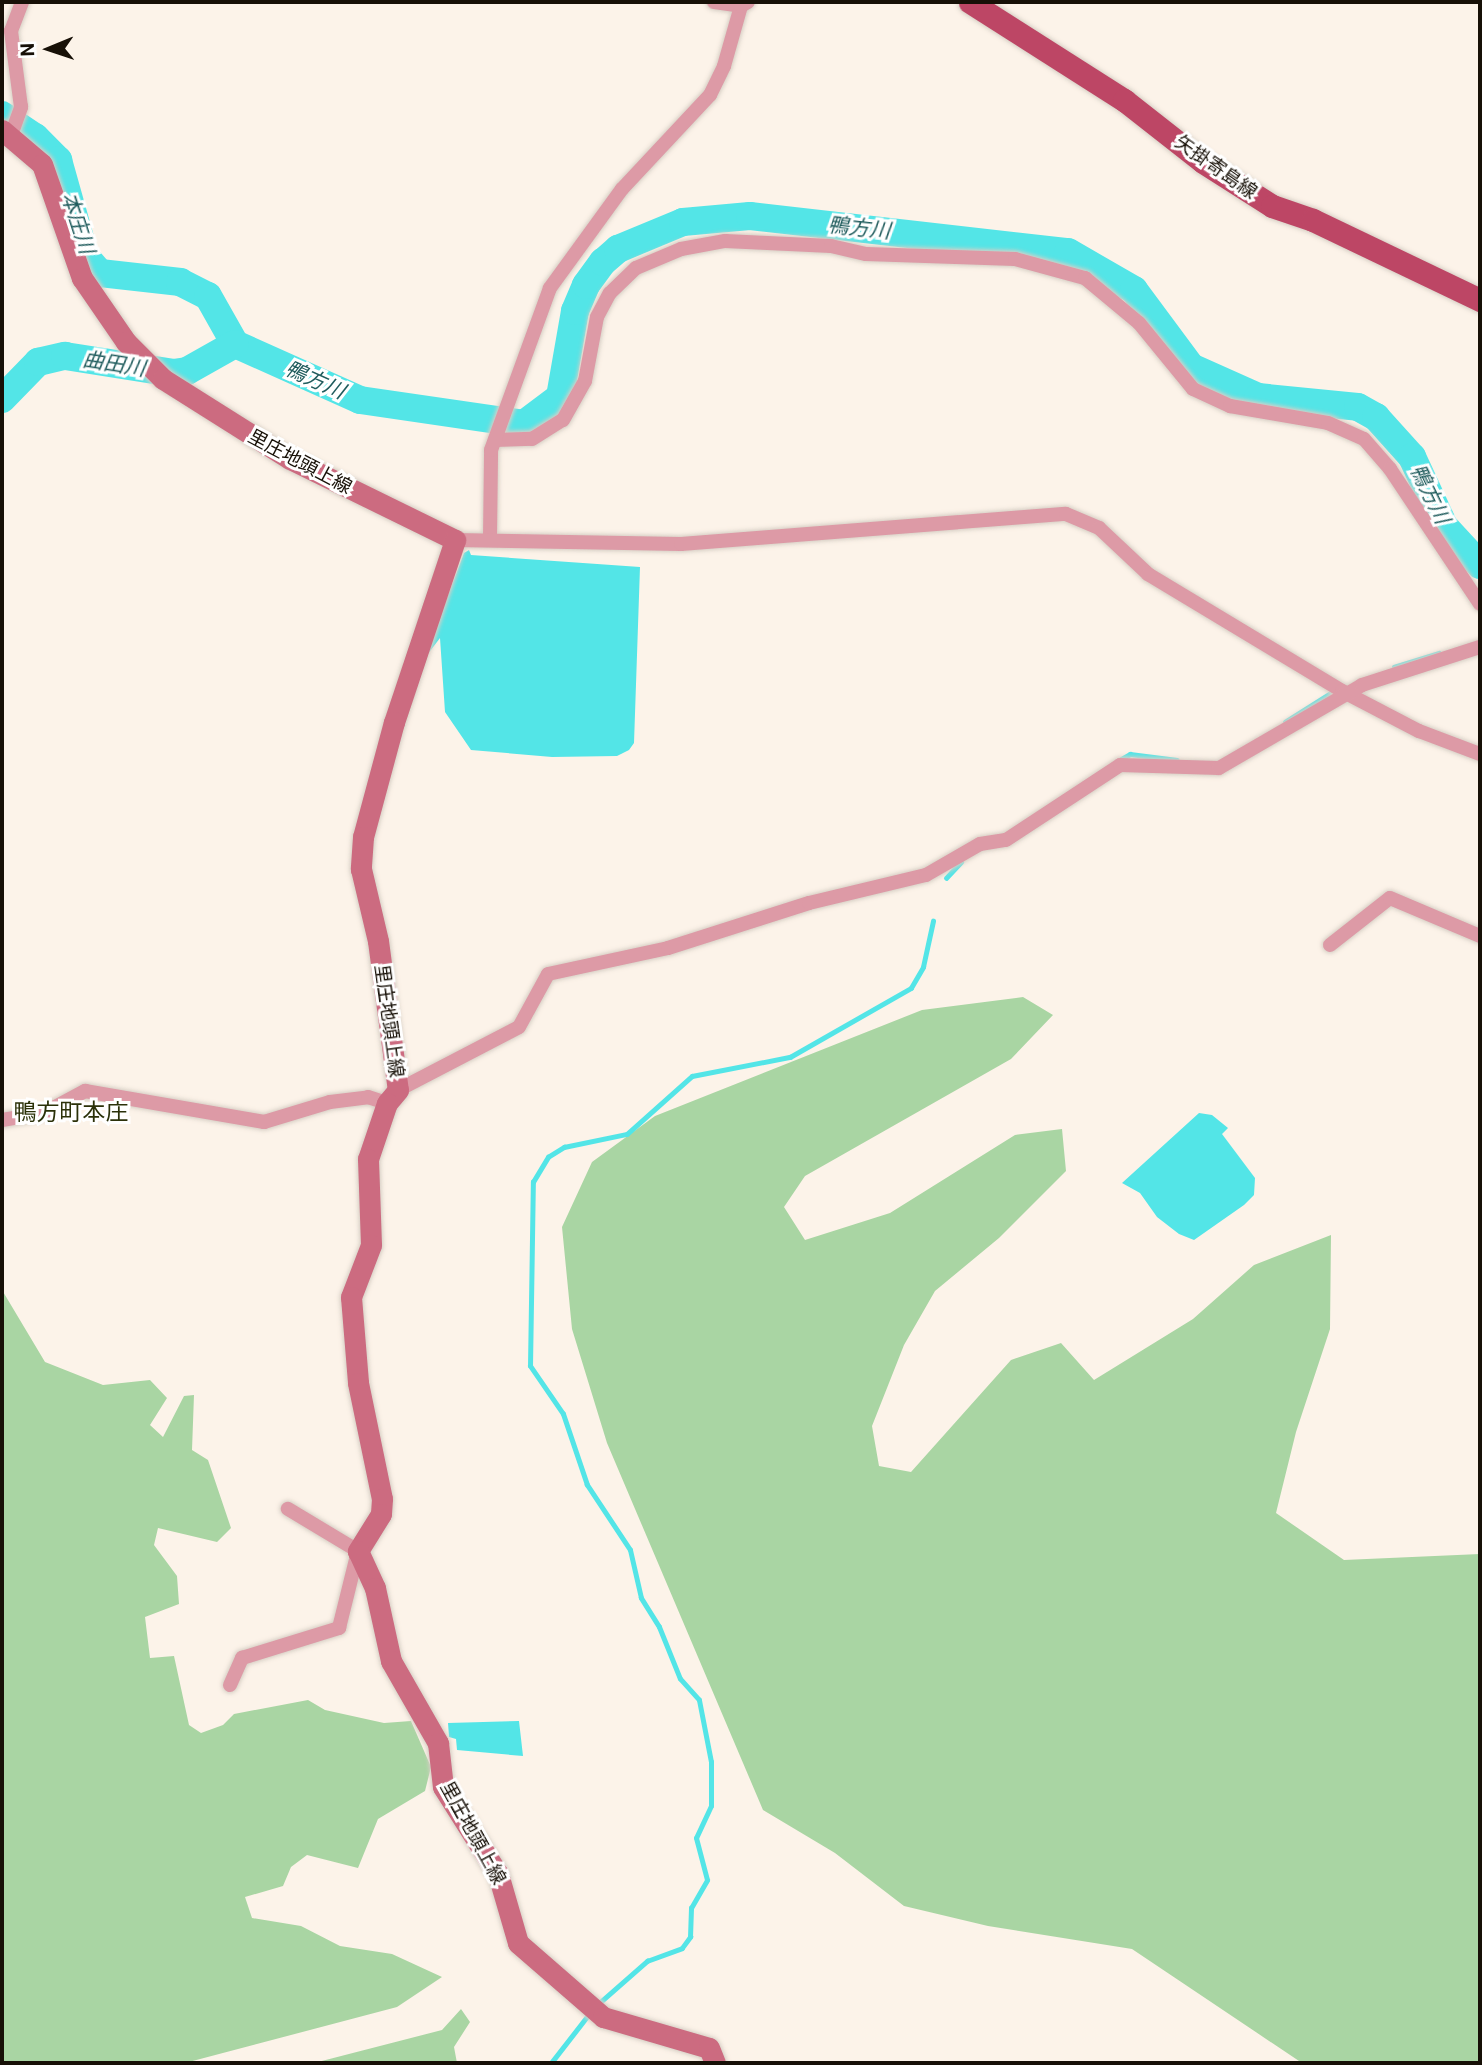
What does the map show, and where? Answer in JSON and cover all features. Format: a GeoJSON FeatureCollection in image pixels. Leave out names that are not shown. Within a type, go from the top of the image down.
{"type":"FeatureCollection","features":[{"type":"Feature","properties":{"kind":"main road","name":"矢掛寄島線"},"geometry":{"type":"LineString","coordinates":[[970,2],[1124,100],[1203,162],[1272,206],[1313,220],[1480,300]]}},
{"type":"Feature","properties":{"kind":"main road","name":"里庄地頭上線"},"geometry":{"type":"LineString","coordinates":[[9,131],[42,164],[82,278],[142,359],[163,379],[290,460],[455,540],[394,722],[363,837],[361,869],[378,940],[393,1097],[368,1159],[372,1245],[351,1297],[358,1383],[382,1499],[381,1514],[358,1551],[375,1588],[391,1661],[438,1743],[443,1787],[498,1874],[518,1943],[593,2009],[644,2032],[709,2048],[715,2063]]}},
{"type":"Feature","properties":{"kind":"street"},"geometry":{"type":"LineString","coordinates":[[9,131],[21,107],[11,31],[22,2]]}},
{"type":"Feature","properties":{"kind":"street"},"geometry":{"type":"LineString","coordinates":[[490,538],[497,435],[550,288],[622,189],[710,95],[724,66],[744,4],[714,2]]}},
{"type":"Feature","properties":{"kind":"street"},"geometry":{"type":"LineString","coordinates":[[497,435],[533,439],[563,419],[584,381],[597,317],[610,293],[636,268],[681,249],[735,242],[831,246],[866,254],[1015,259],[1085,278],[1139,323],[1193,389],[1230,406],[1328,424],[1364,439],[1390,469],[1480,604]]}},
{"type":"Feature","properties":{"kind":"street"},"geometry":{"type":"LineString","coordinates":[[455,540],[490,538],[681,544],[1066,514],[1099,528],[1148,574],[1339,689],[1419,731],[1480,754]]}},
{"type":"Feature","properties":{"kind":"street"},"geometry":{"type":"LineString","coordinates":[[2,1120],[44,1113],[85,1091],[116,1093],[264,1122],[330,1102],[393,1097],[519,1027],[548,974],[668,948],[809,903],[926,875],[980,844],[1006,840],[1120,765],[1219,768],[1339,689],[1480,647]]}},
{"type":"Feature","properties":{"kind":"street"},"geometry":{"type":"LineString","coordinates":[[1330,945],[1390,898],[1480,936]]}},
{"type":"Feature","properties":{"kind":"street"},"geometry":{"type":"LineString","coordinates":[[230,1685],[242,1658],[339,1628],[358,1551],[288,1509]]}},
{"type":"Feature","properties":{"kind":"green space"},"geometry":{"type":"Polygon","coordinates":[[[1023,997],[1053,1015],[1011,1059],[805,1176],[784,1207],[805,1240],[890,1213],[1015,1135],[1062,1129],[1066,1171],[999,1238],[935,1291],[904,1345],[872,1426],[879,1466],[911,1472],[1011,1360],[1061,1343],[1094,1380],[1193,1319],[1254,1265],[1331,1235],[1330,1329],[1296,1432],[1276,1513],[1344,1560],[1480,1554],[1480,2063],[1302,2063],[1132,1949],[988,1926],[904,1906],[835,1853],[763,1810],[607,1443],[572,1329],[562,1227],[592,1162],[655,1116],[922,1010],[1023,997]]]}},
{"type":"Feature","properties":{"kind":"green space"},"geometry":{"type":"Polygon","coordinates":[[[2,1290],[45,1362],[103,1385],[150,1380],[167,1398],[150,1425],[163,1437],[184,1396],[194,1395],[192,1450],[208,1460],[231,1528],[217,1542],[158,1528],[154,1545],[177,1576],[179,1604],[145,1617],[150,1658],[174,1656],[189,1725],[201,1733],[223,1725],[234,1714],[308,1700],[325,1710],[384,1723],[411,1721],[431,1767],[425,1791],[378,1819],[358,1868],[307,1855],[291,1867],[283,1886],[245,1897],[252,1918],[301,1926],[340,1946],[392,1954],[442,1977],[397,2007],[185,2063],[2,2063],[2,1290]]]}},
{"type":"Feature","properties":{"kind":"green space"},"geometry":{"type":"Polygon","coordinates":[[[461,2009],[470,2022],[454,2047],[457,2063],[314,2063],[442,2030],[461,2009]]]}},
{"type":"Feature","properties":{"kind":"water"},"geometry":{"type":"Polygon","coordinates":[[[469,550],[471,555],[640,567],[634,743],[629,750],[617,756],[552,757],[471,750],[445,712],[440,638],[424,659],[464,553],[469,550]]]}},
{"type":"Feature","properties":{"kind":"water"},"geometry":{"type":"Polygon","coordinates":[[[1199,1113],[1212,1115],[1228,1128],[1222,1134],[1255,1178],[1254,1195],[1194,1240],[1179,1234],[1157,1217],[1140,1193],[1122,1183],[1199,1113]]]}},
{"type":"Feature","properties":{"kind":"water"},"geometry":{"type":"Polygon","coordinates":[[[519,1721],[523,1756],[457,1750],[456,1739],[449,1737],[448,1723],[519,1721]]]}},
{"type":"Feature","properties":{"kind":"waterway","name":"本庄川"},"geometry":{"type":"LineString","coordinates":[[2,115],[35,137],[58,160],[85,256],[100,273],[180,282],[208,296],[235,344]]}},
{"type":"Feature","properties":{"kind":"waterway","name":"鴨方川"},"geometry":{"type":"LineString","coordinates":[[235,344],[360,400],[524,424],[560,397],[575,311],[586,285],[603,262],[618,249],[683,222],[750,216],[1068,252],[1134,290],[1191,367],[1258,397],[1358,407],[1376,417],[1412,457],[1444,526],[1480,565]]}},
{"type":"Feature","properties":{"kind":"waterway","name":"曲田川"},"geometry":{"type":"LineString","coordinates":[[2,399],[38,362],[65,356],[173,373],[187,371],[235,344]]}},
{"type":"Feature","properties":{"kind":"waterway"},"geometry":{"type":"LineString","coordinates":[[1394,667],[1439,653]]}},
{"type":"Feature","properties":{"kind":"waterway"},"geometry":{"type":"LineString","coordinates":[[1285,722],[1334,691]]}},
{"type":"Feature","properties":{"kind":"waterway"},"geometry":{"type":"LineString","coordinates":[[1118,761],[1130,754],[1177,760]]}},
{"type":"Feature","properties":{"kind":"waterway"},"geometry":{"type":"LineString","coordinates":[[946,878],[961,862]]}},
{"type":"Feature","properties":{"kind":"waterway"},"geometry":{"type":"LineString","coordinates":[[597,2005],[647,1961],[682,1948],[690,1937],[691,1908],[707,1880],[696,1838],[711,1806],[711,1762],[699,1700],[680,1679],[659,1627],[641,1598],[630,1550],[587,1485],[563,1414],[530,1366],[533,1182],[548,1157],[564,1147],[627,1134],[692,1076],[790,1057],[911,988],[923,967],[933,921]]}},
{"type":"Feature","properties":{"kind":"waterway"},"geometry":{"type":"LineString","coordinates":[[551,2063],[589,2014]]}},
{"type":"Feature","properties":{"kind":"district","name":"鴨方町本庄"},"geometry":{"type":"Point","coordinates":[71,1113]}}]}
